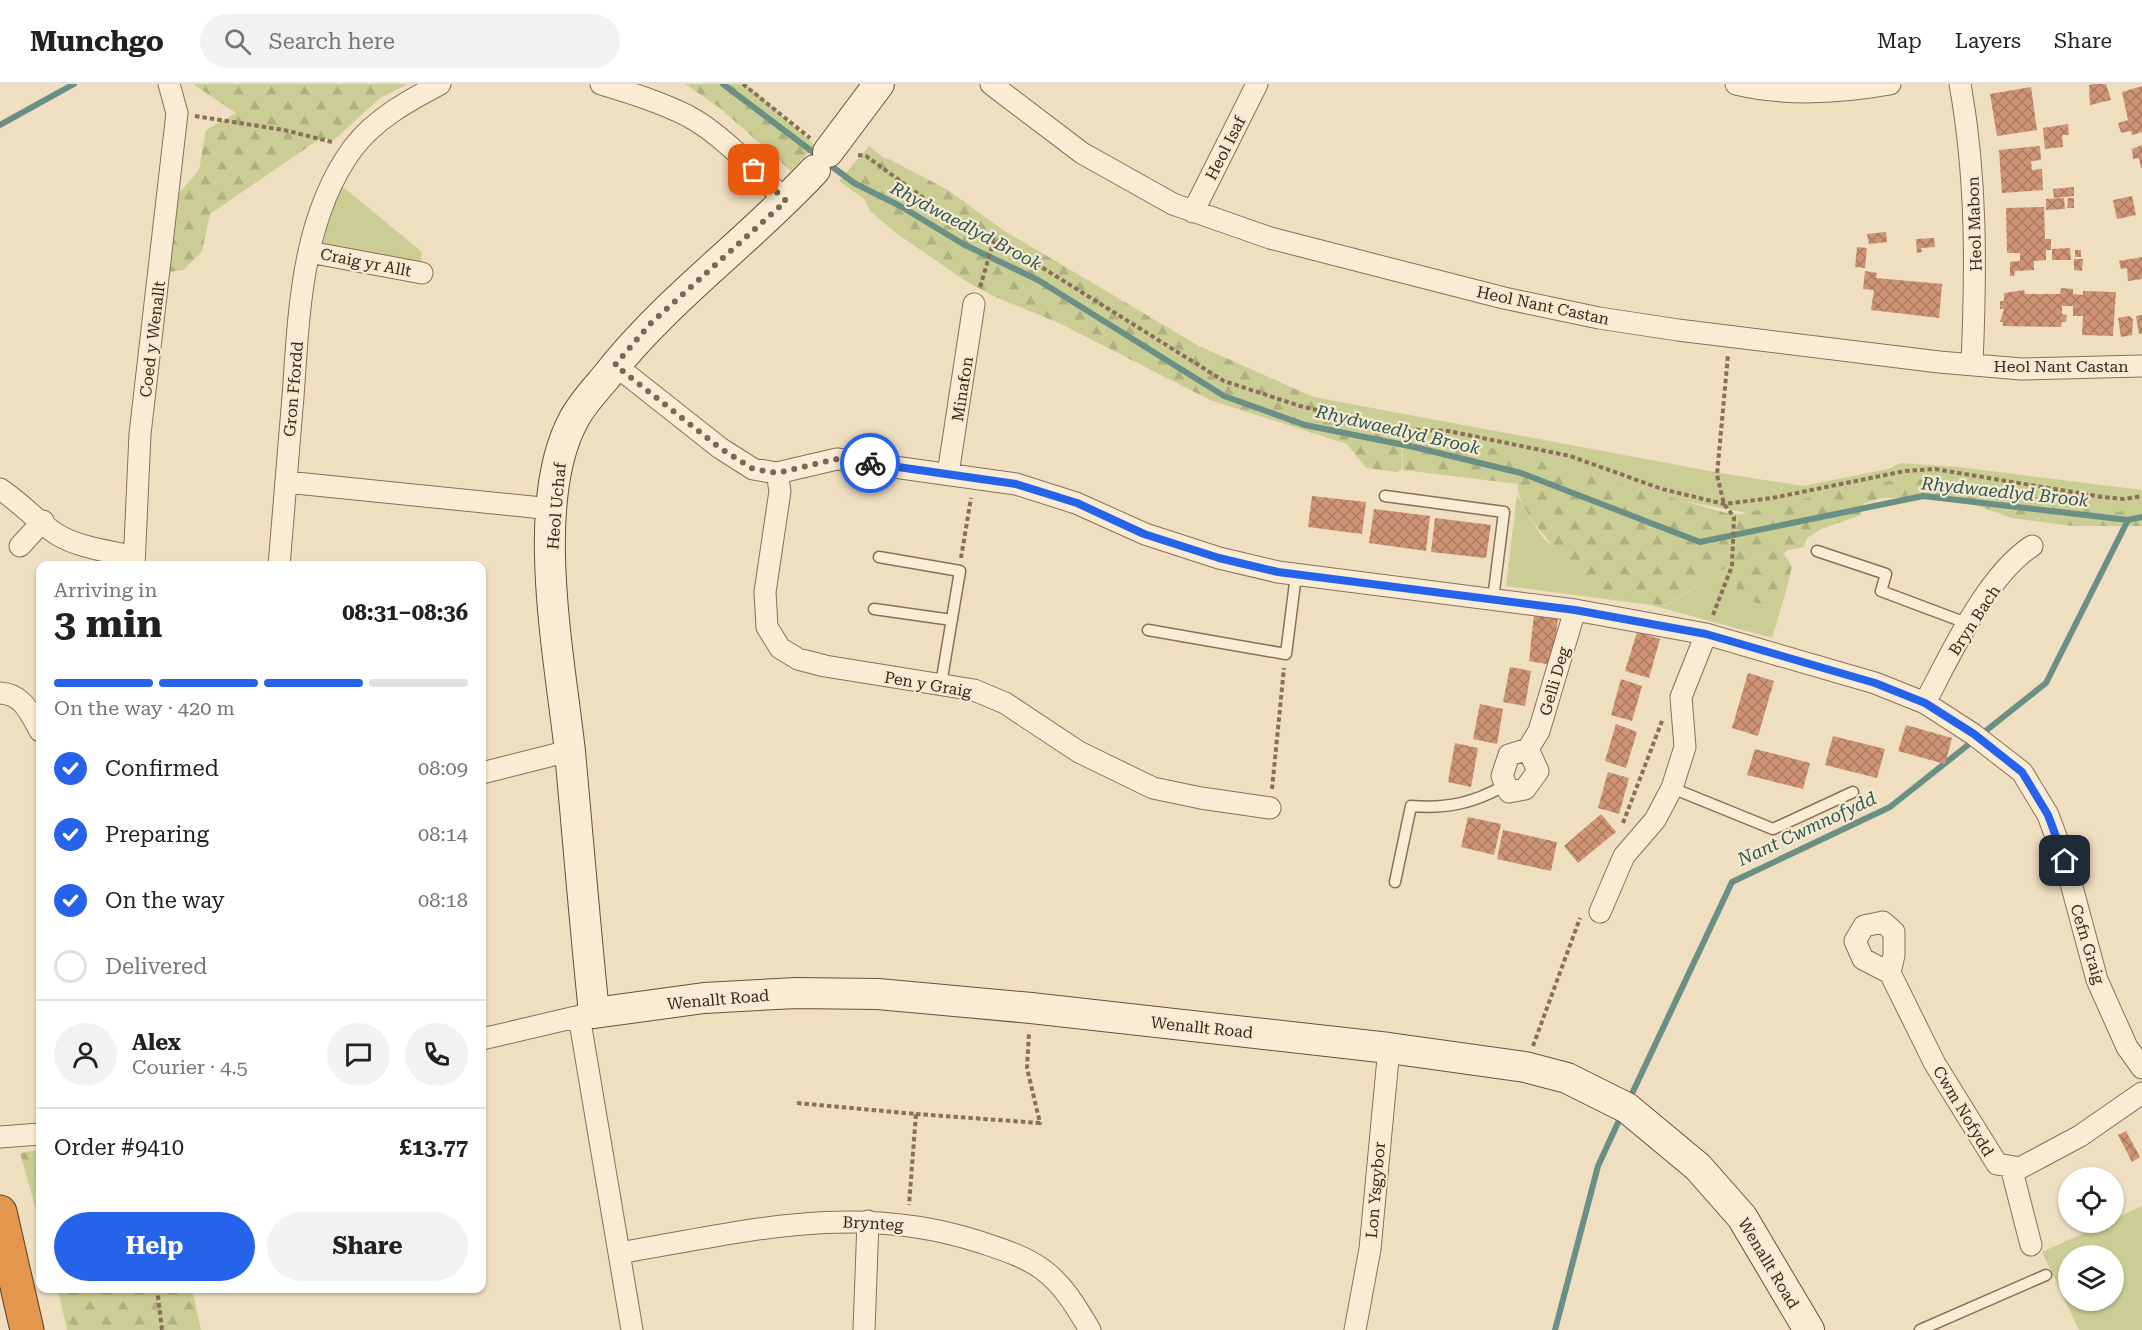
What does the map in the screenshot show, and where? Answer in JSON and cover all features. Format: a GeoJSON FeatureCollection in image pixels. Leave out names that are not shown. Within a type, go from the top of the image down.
{"type":"FeatureCollection","features":[{"type":"Feature","properties":{"kind":"highway"},"geometry":{"type":"LineString","coordinates":[[0,1212],[27,1330]]}},
{"type":"Feature","properties":{"kind":"street"},"geometry":{"type":"LineString","coordinates":[[169,84],[177,113]]}},
{"type":"Feature","properties":{"kind":"street","name":"Gron Ffordd"},"geometry":{"type":"LineString","coordinates":[[279,561],[298,332],[309,252],[323,200],[353,147],[379,120],[440,84]]}},
{"type":"Feature","properties":{"kind":"street"},"geometry":{"type":"LineString","coordinates":[[601,84],[647,98],[690,117],[737,154],[786,201]]}},
{"type":"Feature","properties":{"kind":"street","name":"Heol Uchaf"},"geometry":{"type":"LineString","coordinates":[[586,1015],[569,751],[551,592],[552,509],[560,451],[574,418],[651,323],[786,201],[822,161],[879,84]]}},
{"type":"Feature","properties":{"kind":"street","name":"Heol Nant Castan"},"geometry":{"type":"LineString","coordinates":[[990,84],[1082,153],[1146,190],[1193,212],[1270,238],[1504,298],[1599,318],[1730,336],[1972,364],[2021,369],[2142,366]]}},
{"type":"Feature","properties":{"kind":"street","name":"Heol Isaf"},"geometry":{"type":"LineString","coordinates":[[1193,212],[1257,84]]}},
{"type":"Feature","properties":{"kind":"street"},"geometry":{"type":"LineString","coordinates":[[1736,84],[1757,89],[1815,93],[1890,84]]}},
{"type":"Feature","properties":{"kind":"street","name":"Heol Mabon"},"geometry":{"type":"LineString","coordinates":[[1960,84],[1975,203],[1977,264],[1972,364]]}},
{"type":"Feature","properties":{"kind":"street","name":"Coed y Wenallt"},"geometry":{"type":"LineString","coordinates":[[134,561],[140,434],[177,113]]}},
{"type":"Feature","properties":{"kind":"street","name":"Craig yr Allt"},"geometry":{"type":"LineString","coordinates":[[309,252],[422,273]]}},
{"type":"Feature","properties":{"kind":"street","name":"Minafon"},"geometry":{"type":"LineString","coordinates":[[948,474],[974,304]]}},
{"type":"Feature","properties":{"kind":"street","name":"Cefn Graig"},"geometry":{"type":"LineString","coordinates":[[615,365],[720,448],[753,469],[777,473],[837,459],[1016,484],[1077,503],[1144,534],[1219,558],[1296,575],[1575,610],[1706,634],[1875,683],[1925,703],[1974,734],[2022,772],[2048,815],[2065,861],[2097,980],[2127,1047],[2142,1068]]}},
{"type":"Feature","properties":{"kind":"street","name":"Pen y Graig"},"geometry":{"type":"LineString","coordinates":[[777,473],[780,491],[765,592],[767,627],[780,648],[798,659],[825,666],[974,690],[1005,703],[1079,753],[1153,788],[1270,808]]}},
{"type":"Feature","properties":{"kind":"street"},"geometry":{"type":"LineString","coordinates":[[286,482],[552,509]]}},
{"type":"Feature","properties":{"kind":"street"},"geometry":{"type":"LineString","coordinates":[[0,489],[58,535],[134,561]]}},
{"type":"Feature","properties":{"kind":"street"},"geometry":{"type":"LineString","coordinates":[[20,546],[43,521]]}},
{"type":"Feature","properties":{"kind":"street","name":"Bryn Bach"},"geometry":{"type":"LineString","coordinates":[[1925,703],[1969,624],[2021,553],[2032,546]]}},
{"type":"Feature","properties":{"kind":"street","name":"Gelli Deg"},"geometry":{"type":"LineString","coordinates":[[1504,786],[1502,776],[1509,755],[1528,749],[1539,731],[1575,610]]}},
{"type":"Feature","properties":{"kind":"street"},"geometry":{"type":"LineString","coordinates":[[1600,912],[1624,856],[1655,820],[1672,788],[1685,747],[1681,697],[1706,634]]}},
{"type":"Feature","properties":{"kind":"street"},"geometry":{"type":"LineString","coordinates":[[0,693],[15,696],[23,702],[36,723]]}},
{"type":"Feature","properties":{"kind":"street"},"geometry":{"type":"LineString","coordinates":[[486,772],[569,751]]}},
{"type":"Feature","properties":{"kind":"street","name":"Cwm Nofydd"},"geometry":{"type":"LineString","coordinates":[[1890,973],[1935,1064],[1997,1164],[2020,1168],[2080,1136],[2142,1093]]}},
{"type":"Feature","properties":{"kind":"street","name":"Wenallt Road"},"geometry":{"type":"LineString","coordinates":[[486,1039],[586,1015],[704,998],[796,993],[878,994],[1031,1008],[1389,1048],[1525,1067],[1567,1078],[1627,1108],[1698,1167],[1742,1217],[1809,1330]]}},
{"type":"Feature","properties":{"kind":"street"},"geometry":{"type":"LineString","coordinates":[[586,1015],[632,1330]]}},
{"type":"Feature","properties":{"kind":"street","name":"Lon Ysgybor"},"geometry":{"type":"LineString","coordinates":[[1355,1330],[1370,1248],[1389,1048]]}},
{"type":"Feature","properties":{"kind":"street"},"geometry":{"type":"LineString","coordinates":[[0,1137],[36,1134]]}},
{"type":"Feature","properties":{"kind":"street"},"geometry":{"type":"LineString","coordinates":[[2011,1167],[2031,1245]]}},
{"type":"Feature","properties":{"kind":"street","name":"Brynteg"},"geometry":{"type":"LineString","coordinates":[[620,1253],[802,1223],[844,1220],[907,1224],[952,1233],[995,1247],[1043,1269],[1070,1297],[1090,1330]]}},
{"type":"Feature","properties":{"kind":"street"},"geometry":{"type":"LineString","coordinates":[[864,1330],[868,1221]]}},
{"type":"Feature","properties":{"kind":"lane"},"geometry":{"type":"LineString","coordinates":[[1385,496],[1504,513],[1493,599]]}},
{"type":"Feature","properties":{"kind":"lane"},"geometry":{"type":"LineString","coordinates":[[1817,551],[1886,574],[1881,591],[1969,624]]}},
{"type":"Feature","properties":{"kind":"lane"},"geometry":{"type":"LineString","coordinates":[[879,557],[960,571],[941,684]]}},
{"type":"Feature","properties":{"kind":"lane"},"geometry":{"type":"LineString","coordinates":[[1148,630],[1286,654],[1296,575]]}},
{"type":"Feature","properties":{"kind":"lane"},"geometry":{"type":"LineString","coordinates":[[874,609],[952,620]]}},
{"type":"Feature","properties":{"kind":"lane"},"geometry":{"type":"LineString","coordinates":[[1395,882],[1411,806],[1438,808],[1476,801],[1504,786]]}},
{"type":"Feature","properties":{"kind":"lane"},"geometry":{"type":"LineString","coordinates":[[1672,788],[1773,829],[1853,792]]}},
{"type":"Feature","properties":{"kind":"lane"},"geometry":{"type":"LineString","coordinates":[[1924,1329],[2046,1275]]}},
{"type":"Feature","properties":{"kind":"path"},"geometry":{"type":"LineString","coordinates":[[743,84],[822,161],[866,156],[951,218],[994,240],[1224,381],[1300,406],[1394,429],[1448,431],[1570,456],[1662,489],[1724,504],[1772,498],[1905,471],[1935,469],[2102,497],[2124,499],[2142,496]]}},
{"type":"Feature","properties":{"kind":"path"},"geometry":{"type":"LineString","coordinates":[[177,113],[284,130],[353,147]]}},
{"type":"Feature","properties":{"kind":"path"},"geometry":{"type":"LineString","coordinates":[[974,304],[994,240]]}},
{"type":"Feature","properties":{"kind":"path"},"geometry":{"type":"LineString","coordinates":[[1706,634],[1732,566],[1734,521],[1724,504],[1717,476],[1730,336]]}},
{"type":"Feature","properties":{"kind":"path"},"geometry":{"type":"LineString","coordinates":[[960,571],[974,478]]}},
{"type":"Feature","properties":{"kind":"path"},"geometry":{"type":"LineString","coordinates":[[1270,808],[1286,654]]}},
{"type":"Feature","properties":{"kind":"path"},"geometry":{"type":"LineString","coordinates":[[1619,835],[1661,723],[1681,697]]}},
{"type":"Feature","properties":{"kind":"path"},"geometry":{"type":"LineString","coordinates":[[1525,1067],[1581,915],[1600,912]]}},
{"type":"Feature","properties":{"kind":"path"},"geometry":{"type":"LineString","coordinates":[[797,1103],[1040,1123],[1027,1068],[1031,1008]]}},
{"type":"Feature","properties":{"kind":"path"},"geometry":{"type":"LineString","coordinates":[[907,1224],[916,1114]]}},
{"type":"Feature","properties":{"kind":"path"},"geometry":{"type":"LineString","coordinates":[[158,1293],[162,1330]]}},
{"type":"Feature","properties":{"kind":"green space"},"geometry":{"type":"Polygon","coordinates":[[[193,84],[408,84],[380,98],[334,140],[321,138],[210,214],[202,251],[184,270],[160,273],[167,207],[199,170],[206,130],[236,113],[193,84]]]}},
{"type":"Feature","properties":{"kind":"green space"},"geometry":{"type":"Polygon","coordinates":[[[685,84],[746,84],[815,145],[791,171],[720,108],[685,84]]]}},
{"type":"Feature","properties":{"kind":"green space"},"geometry":{"type":"Polygon","coordinates":[[[869,146],[944,206],[1188,346],[1292,393],[1720,473],[1803,486],[1888,469],[1901,463],[1959,467],[2142,490],[2142,526],[1937,489],[1748,513],[1650,495],[1401,436],[1402,469],[1380,466],[1380,432],[903,227],[839,181],[869,146]]]}},
{"type":"Feature","properties":{"kind":"green space"},"geometry":{"type":"Polygon","coordinates":[[[860,156],[889,159],[948,190],[1003,230],[1199,346],[1401,436],[1402,469],[1397,472],[1366,468],[1347,444],[1210,400],[1061,324],[991,295],[964,280],[896,233],[870,211],[855,180],[852,166],[860,156]]]}},
{"type":"Feature","properties":{"kind":"green space"},"geometry":{"type":"Polygon","coordinates":[[[333,179],[421,251],[422,273],[309,252],[333,179]]]}},
{"type":"Feature","properties":{"kind":"green space"},"geometry":{"type":"Polygon","coordinates":[[[1402,431],[1470,442],[1730,514],[1729,566],[1664,606],[1609,591],[1578,570],[1550,542],[1526,511],[1518,484],[1403,470],[1402,431]]]}},
{"type":"Feature","properties":{"kind":"green space"},"geometry":{"type":"Polygon","coordinates":[[[1903,479],[1947,481],[2117,512],[2142,508],[2142,526],[2072,526],[2012,518],[1953,497],[1880,498],[1863,504],[1861,515],[1821,529],[1807,538],[1804,547],[1787,550],[1784,554],[1792,567],[1784,598],[1772,606],[1755,603],[1738,596],[1734,575],[1737,515],[1853,487],[1903,479]]]}},
{"type":"Feature","properties":{"kind":"green space"},"geometry":{"type":"Polygon","coordinates":[[[1517,495],[1542,537],[1604,589],[1665,606],[1729,566],[1730,513],[1737,514],[1734,576],[1738,596],[1754,603],[1772,606],[1784,598],[1772,638],[1651,605],[1506,586],[1517,495]]]}},
{"type":"Feature","properties":{"kind":"green space"},"geometry":{"type":"Polygon","coordinates":[[[36,1151],[36,1210],[20,1153],[36,1151]]]}},
{"type":"Feature","properties":{"kind":"green space"},"geometry":{"type":"Polygon","coordinates":[[[2142,1206],[2142,1330],[2079,1330],[2070,1311],[2124,1311],[2124,1245],[2058,1245],[2058,1286],[2042,1252],[2084,1233],[2124,1233],[2124,1214],[2142,1206]]]}},
{"type":"Feature","properties":{"kind":"green space"},"geometry":{"type":"Polygon","coordinates":[[[59,1293],[193,1293],[201,1330],[67,1330],[59,1293]]]}},
{"type":"Feature","properties":{"kind":"building"},"geometry":{"type":"Polygon","coordinates":[[[2106,84],[2111,100],[2090,105],[2089,85],[2106,84]]]}},
{"type":"Feature","properties":{"kind":"building"},"geometry":{"type":"Polygon","coordinates":[[[2142,86],[2142,132],[2132,135],[2131,131],[2121,133],[2118,123],[2128,120],[2122,92],[2142,86]]]}},
{"type":"Feature","properties":{"kind":"building"},"geometry":{"type":"Polygon","coordinates":[[[2031,87],[2037,130],[1997,136],[1990,94],[2031,87]]]}},
{"type":"Feature","properties":{"kind":"building"},"geometry":{"type":"Polygon","coordinates":[[[2068,124],[2069,135],[2062,135],[2063,147],[2045,149],[2043,128],[2068,124]]]}},
{"type":"Feature","properties":{"kind":"building"},"geometry":{"type":"Polygon","coordinates":[[[2142,145],[2141,168],[2139,158],[2133,159],[2132,149],[2142,145]]]}},
{"type":"Feature","properties":{"kind":"building"},"geometry":{"type":"Polygon","coordinates":[[[2040,146],[2041,160],[2031,161],[2032,170],[2042,169],[2043,190],[2002,193],[1999,150],[2040,146]]]}},
{"type":"Feature","properties":{"kind":"building"},"geometry":{"type":"Polygon","coordinates":[[[2074,187],[2074,196],[2054,198],[2053,189],[2074,187]]]}},
{"type":"Feature","properties":{"kind":"building"},"geometry":{"type":"Polygon","coordinates":[[[2132,196],[2136,215],[2117,219],[2113,200],[2132,196]]]}},
{"type":"Feature","properties":{"kind":"building"},"geometry":{"type":"Polygon","coordinates":[[[2064,198],[2065,209],[2046,210],[2046,199],[2064,198]]]}},
{"type":"Feature","properties":{"kind":"building"},"geometry":{"type":"Polygon","coordinates":[[[2068,198],[2074,198],[2074,208],[2067,208],[2068,198]]]}},
{"type":"Feature","properties":{"kind":"building"},"geometry":{"type":"Polygon","coordinates":[[[2044,207],[2045,239],[2051,239],[2051,250],[2046,250],[2046,260],[2034,261],[2034,270],[2015,271],[2014,276],[2010,276],[2010,262],[2020,261],[2020,253],[2007,253],[2006,208],[2044,207]]]}},
{"type":"Feature","properties":{"kind":"building"},"geometry":{"type":"Polygon","coordinates":[[[1886,232],[1887,242],[1869,244],[1867,234],[1886,232]]]}},
{"type":"Feature","properties":{"kind":"building"},"geometry":{"type":"Polygon","coordinates":[[[1934,238],[1935,247],[1921,248],[1922,252],[1917,253],[1916,239],[1934,238]]]}},
{"type":"Feature","properties":{"kind":"building"},"geometry":{"type":"Polygon","coordinates":[[[1857,247],[1867,248],[1865,268],[1855,267],[1857,247]]]}},
{"type":"Feature","properties":{"kind":"building"},"geometry":{"type":"Polygon","coordinates":[[[2070,248],[2071,260],[2052,260],[2052,249],[2070,248]]]}},
{"type":"Feature","properties":{"kind":"building"},"geometry":{"type":"Polygon","coordinates":[[[2075,250],[2081,250],[2081,257],[2075,257],[2075,250]]]}},
{"type":"Feature","properties":{"kind":"building"},"geometry":{"type":"Polygon","coordinates":[[[2142,257],[2142,279],[2128,281],[2127,268],[2121,269],[2119,261],[2142,257]]]}},
{"type":"Feature","properties":{"kind":"building"},"geometry":{"type":"Polygon","coordinates":[[[2074,259],[2083,259],[2082,271],[2074,270],[2074,259]]]}},
{"type":"Feature","properties":{"kind":"building"},"geometry":{"type":"Polygon","coordinates":[[[1865,271],[1877,273],[1876,278],[1942,284],[1939,318],[1871,310],[1874,290],[1863,289],[1865,271]]]}},
{"type":"Feature","properties":{"kind":"building"},"geometry":{"type":"Polygon","coordinates":[[[2061,288],[2073,289],[2073,294],[2083,295],[2083,291],[2116,292],[2113,336],[2082,335],[2083,316],[2073,316],[2073,306],[2062,306],[2062,314],[2067,315],[2066,322],[2062,322],[2061,327],[2003,326],[2003,322],[2000,322],[2004,309],[2000,309],[2000,301],[2004,301],[2004,293],[2024,290],[2025,294],[2060,294],[2061,288]]]}},
{"type":"Feature","properties":{"kind":"building"},"geometry":{"type":"Polygon","coordinates":[[[2142,315],[2142,333],[2139,334],[2136,316],[2142,315]]]}},
{"type":"Feature","properties":{"kind":"building"},"geometry":{"type":"Polygon","coordinates":[[[2129,316],[2133,319],[2132,335],[2121,337],[2118,318],[2129,316]]]}},
{"type":"Feature","properties":{"kind":"building"},"geometry":{"type":"Polygon","coordinates":[[[1312,496],[1366,502],[1362,534],[1308,527],[1312,496]]]}},
{"type":"Feature","properties":{"kind":"building"},"geometry":{"type":"Polygon","coordinates":[[[1374,509],[1430,516],[1426,551],[1369,543],[1374,509]]]}},
{"type":"Feature","properties":{"kind":"building"},"geometry":{"type":"Polygon","coordinates":[[[1435,518],[1491,525],[1486,558],[1431,552],[1435,518]]]}},
{"type":"Feature","properties":{"kind":"building"},"geometry":{"type":"Polygon","coordinates":[[[1534,614],[1558,619],[1552,665],[1529,661],[1534,614]]]}},
{"type":"Feature","properties":{"kind":"building"},"geometry":{"type":"Polygon","coordinates":[[[1637,632],[1660,639],[1649,678],[1625,671],[1637,632]]]}},
{"type":"Feature","properties":{"kind":"building"},"geometry":{"type":"Polygon","coordinates":[[[1510,667],[1531,671],[1525,706],[1503,702],[1510,667]]]}},
{"type":"Feature","properties":{"kind":"building"},"geometry":{"type":"Polygon","coordinates":[[[1748,673],[1774,681],[1758,736],[1732,728],[1748,673]]]}},
{"type":"Feature","properties":{"kind":"building"},"geometry":{"type":"Polygon","coordinates":[[[1621,679],[1642,686],[1632,721],[1611,715],[1621,679]]]}},
{"type":"Feature","properties":{"kind":"building"},"geometry":{"type":"Polygon","coordinates":[[[1480,704],[1503,709],[1497,744],[1473,739],[1480,704]]]}},
{"type":"Feature","properties":{"kind":"building"},"geometry":{"type":"Polygon","coordinates":[[[1616,724],[1637,732],[1626,768],[1605,761],[1616,724]]]}},
{"type":"Feature","properties":{"kind":"building"},"geometry":{"type":"Polygon","coordinates":[[[1906,725],[1952,738],[1945,764],[1898,751],[1906,725]]]}},
{"type":"Feature","properties":{"kind":"building"},"geometry":{"type":"Polygon","coordinates":[[[1833,736],[1885,749],[1877,778],[1825,765],[1833,736]]]}},
{"type":"Feature","properties":{"kind":"building"},"geometry":{"type":"Polygon","coordinates":[[[1455,743],[1478,748],[1471,787],[1448,782],[1455,743]]]}},
{"type":"Feature","properties":{"kind":"building"},"geometry":{"type":"Polygon","coordinates":[[[1755,749],[1810,763],[1803,789],[1747,775],[1755,749]]]}},
{"type":"Feature","properties":{"kind":"building"},"geometry":{"type":"Polygon","coordinates":[[[1608,772],[1629,778],[1619,814],[1598,808],[1608,772]]]}},
{"type":"Feature","properties":{"kind":"building"},"geometry":{"type":"Polygon","coordinates":[[[1601,814],[1616,832],[1578,863],[1564,846],[1601,814]]]}},
{"type":"Feature","properties":{"kind":"building"},"geometry":{"type":"Polygon","coordinates":[[[1468,817],[1501,824],[1494,855],[1461,847],[1468,817]]]}},
{"type":"Feature","properties":{"kind":"building"},"geometry":{"type":"Polygon","coordinates":[[[1503,830],[1557,842],[1551,871],[1497,859],[1503,830]]]}},
{"type":"Feature","properties":{"kind":"building"},"geometry":{"type":"Polygon","coordinates":[[[2126,1131],[2140,1157],[2132,1162],[2118,1135],[2126,1131]]]}},
{"type":"Feature","properties":{"kind":"waterway"},"geometry":{"type":"LineString","coordinates":[[0,125],[74,84]]}},
{"type":"Feature","properties":{"kind":"waterway","name":"Rhydwaedlyd Brook"},"geometry":{"type":"LineString","coordinates":[[723,84],[818,156]]}},
{"type":"Feature","properties":{"kind":"waterway","name":"Rhydwaedlyd Brook"},"geometry":{"type":"LineString","coordinates":[[826,162],[854,183],[902,207],[963,244],[1038,280],[1224,396],[1305,425],[1414,447],[1521,473],[1700,542],[1923,496],[2128,520],[2142,517]]}},
{"type":"Feature","properties":{"kind":"waterway","name":"Nant Cwmnofydd"},"geometry":{"type":"LineString","coordinates":[[1629,1100],[1732,882],[1890,807],[2046,683],[2128,520]]}},
{"type":"Feature","properties":{"kind":"waterway","name":"Nant Cwmnofydd"},"geometry":{"type":"LineString","coordinates":[[1555,1330],[1598,1166],[1622,1114]]}},
{"type":"Feature","properties":{"kind":"way so far"},"geometry":{"type":"LineString","coordinates":[[754,170],[786,201],[651,323],[615,365],[720,448],[753,469],[777,473],[837,459],[870,463]]}},
{"type":"Feature","properties":{"kind":"route"},"geometry":{"type":"LineString","coordinates":[[870,463],[1016,484],[1077,503],[1144,534],[1219,558],[1278,572],[1575,610],[1706,634],[1875,683],[1925,703],[1974,734],[2022,772],[2048,815],[2065,861]]}}]}
